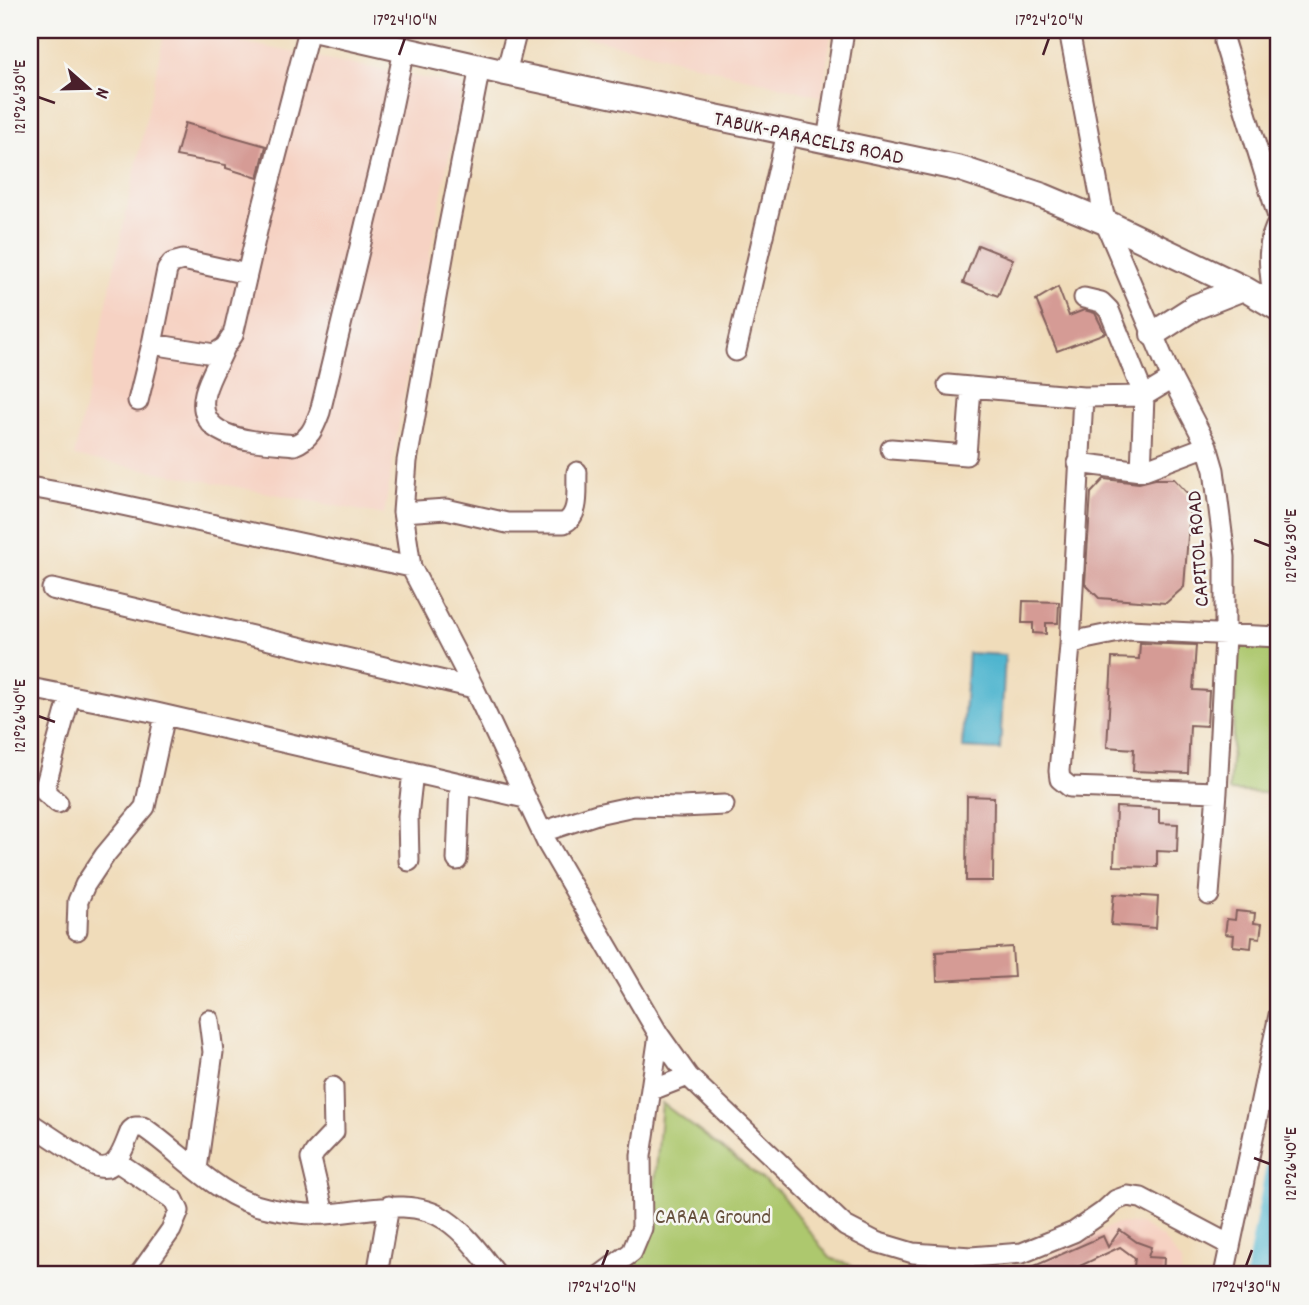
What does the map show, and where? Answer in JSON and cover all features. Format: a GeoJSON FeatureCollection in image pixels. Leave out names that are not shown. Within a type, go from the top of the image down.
{"type":"FeatureCollection","features":[{"type":"Feature","properties":{"kind":"main road","name":"TABUK-PARACELIS ROAD"},"geometry":{"type":"LineString","coordinates":[[317,30],[364,35],[404,50],[506,73],[961,169],[1043,196],[1105,222],[1276,306]]}},
{"type":"Feature","properties":{"kind":"main road"},"geometry":{"type":"LineString","coordinates":[[1153,334],[1195,307],[1243,288]]}},
{"type":"Feature","properties":{"kind":"street"},"geometry":{"type":"LineString","coordinates":[[309,30],[233,335],[205,392],[204,411],[212,425],[226,436],[294,445],[304,442],[313,431],[320,412],[381,160],[404,50]]}},
{"type":"Feature","properties":{"kind":"street"},"geometry":{"type":"LineString","coordinates":[[506,73],[517,30]]}},
{"type":"Feature","properties":{"kind":"street"},"geometry":{"type":"LineString","coordinates":[[827,141],[844,30]]}},
{"type":"Feature","properties":{"kind":"street","name":"CAPITOL ROAD"},"geometry":{"type":"LineString","coordinates":[[1069,30],[1105,222],[1172,379],[1207,446],[1214,470],[1225,557],[1225,636],[1209,895]]}},
{"type":"Feature","properties":{"kind":"street"},"geometry":{"type":"LineString","coordinates":[[1224,42],[1279,221],[1271,234],[1269,250],[1276,306]]}},
{"type":"Feature","properties":{"kind":"street"},"geometry":{"type":"LineString","coordinates":[[480,67],[407,461],[403,512],[411,567],[474,688],[542,832],[659,1035],[688,1076],[845,1226],[876,1242],[913,1253],[971,1257],[1022,1252],[1074,1232],[1116,1200],[1127,1196],[1141,1198],[1230,1245]]}},
{"type":"Feature","properties":{"kind":"street"},"geometry":{"type":"LineString","coordinates":[[736,351],[787,133]]}},
{"type":"Feature","properties":{"kind":"street"},"geometry":{"type":"LineString","coordinates":[[138,401],[167,271],[172,263],[183,260],[247,274]]}},
{"type":"Feature","properties":{"kind":"street"},"geometry":{"type":"LineString","coordinates":[[1084,298],[1101,302],[1109,310],[1144,396],[1140,471]]}},
{"type":"Feature","properties":{"kind":"street"},"geometry":{"type":"LineString","coordinates":[[152,344],[205,354],[214,354],[225,347]]}},
{"type":"Feature","properties":{"kind":"street"},"geometry":{"type":"LineString","coordinates":[[948,385],[1083,397],[1144,396],[1172,379]]}},
{"type":"Feature","properties":{"kind":"street"},"geometry":{"type":"LineString","coordinates":[[891,449],[966,454],[971,387]]}},
{"type":"Feature","properties":{"kind":"street"},"geometry":{"type":"LineString","coordinates":[[1083,397],[1060,779],[1070,787],[1217,792]]}},
{"type":"Feature","properties":{"kind":"street"},"geometry":{"type":"LineString","coordinates":[[1078,463],[1140,471],[1207,446]]}},
{"type":"Feature","properties":{"kind":"street"},"geometry":{"type":"LineString","coordinates":[[403,512],[446,509],[507,523],[564,523],[570,520],[575,510],[577,472]]}},
{"type":"Feature","properties":{"kind":"street"},"geometry":{"type":"LineString","coordinates":[[30,487],[411,567]]}},
{"type":"Feature","properties":{"kind":"street"},"geometry":{"type":"LineString","coordinates":[[52,589],[474,688]]}},
{"type":"Feature","properties":{"kind":"street"},"geometry":{"type":"LineString","coordinates":[[1070,645],[1084,639],[1129,630],[1279,637]]}},
{"type":"Feature","properties":{"kind":"street"},"geometry":{"type":"LineString","coordinates":[[30,688],[165,715],[525,798]]}},
{"type":"Feature","properties":{"kind":"street"},"geometry":{"type":"LineString","coordinates":[[58,803],[46,793],[46,784],[70,696]]}},
{"type":"Feature","properties":{"kind":"street"},"geometry":{"type":"LineString","coordinates":[[77,930],[78,901],[85,885],[105,855],[145,807],[165,715]]}},
{"type":"Feature","properties":{"kind":"street"},"geometry":{"type":"LineString","coordinates":[[409,861],[408,816],[413,772]]}},
{"type":"Feature","properties":{"kind":"street"},"geometry":{"type":"LineString","coordinates":[[457,860],[460,783]]}},
{"type":"Feature","properties":{"kind":"street"},"geometry":{"type":"LineString","coordinates":[[542,832],[606,811],[634,806],[724,805]]}},
{"type":"Feature","properties":{"kind":"street"},"geometry":{"type":"LineString","coordinates":[[1224,1275],[1279,1015]]}},
{"type":"Feature","properties":{"kind":"street"},"geometry":{"type":"LineString","coordinates":[[197,1169],[213,1052],[209,1020]]}},
{"type":"Feature","properties":{"kind":"street"},"geometry":{"type":"LineString","coordinates":[[601,1275],[632,1252],[642,1228],[641,1156],[659,1035]]}},
{"type":"Feature","properties":{"kind":"street"},"geometry":{"type":"LineString","coordinates":[[652,1090],[688,1076]]}},
{"type":"Feature","properties":{"kind":"street"},"geometry":{"type":"LineString","coordinates":[[324,1214],[311,1159],[334,1132],[333,1087]]}},
{"type":"Feature","properties":{"kind":"street"},"geometry":{"type":"LineString","coordinates":[[30,1123],[95,1166],[104,1169],[111,1167],[116,1161],[131,1130],[138,1126],[143,1127],[229,1192],[268,1209],[324,1214],[389,1206],[422,1210],[445,1219],[464,1235],[497,1275]]}},
{"type":"Feature","properties":{"kind":"street"},"geometry":{"type":"LineString","coordinates":[[116,1161],[174,1200],[179,1211],[171,1230],[139,1275]]}},
{"type":"Feature","properties":{"kind":"street"},"geometry":{"type":"LineString","coordinates":[[377,1275],[389,1206]]}},
{"type":"Feature","properties":{"kind":"shaded area"},"geometry":{"type":"Polygon","coordinates":[[[165,30],[181,30],[463,86],[414,335],[384,515],[74,456],[165,30]]]}},
{"type":"Feature","properties":{"kind":"shaded area"},"geometry":{"type":"Polygon","coordinates":[[[560,30],[832,30],[822,97],[560,30]]]}},
{"type":"Feature","properties":{"kind":"shaded area"},"geometry":{"type":"Polygon","coordinates":[[[1117,1223],[1140,1224],[1163,1238],[1181,1262],[1181,1275],[978,1275],[1035,1263],[1117,1223]]]}},
{"type":"Feature","properties":{"kind":"green space"},"geometry":{"type":"Polygon","coordinates":[[[1239,641],[1279,644],[1279,794],[1229,791],[1239,641]]]}},
{"type":"Feature","properties":{"kind":"green space","name":"CARAA Ground"},"geometry":{"type":"Polygon","coordinates":[[[662,1103],[779,1192],[830,1258],[880,1275],[624,1275],[652,1217],[662,1103]]]}},
{"type":"Feature","properties":{"kind":"water"},"geometry":{"type":"Polygon","coordinates":[[[968,653],[1005,655],[1000,750],[962,748],[968,653]]]}},
{"type":"Feature","properties":{"kind":"building"},"geometry":{"type":"Polygon","coordinates":[[[185,123],[266,146],[258,178],[226,168],[226,165],[176,156],[185,123]]]}},
{"type":"Feature","properties":{"kind":"building"},"geometry":{"type":"Polygon","coordinates":[[[978,245],[1013,259],[998,296],[963,283],[978,245]]]}},
{"type":"Feature","properties":{"kind":"building"},"geometry":{"type":"Polygon","coordinates":[[[1058,287],[1069,316],[1084,310],[1095,313],[1105,333],[1057,351],[1036,300],[1058,287]]]}},
{"type":"Feature","properties":{"kind":"building"},"geometry":{"type":"Polygon","coordinates":[[[1104,479],[1139,483],[1155,479],[1174,479],[1191,497],[1184,587],[1166,603],[1099,598],[1085,584],[1091,493],[1104,479]]]}},
{"type":"Feature","properties":{"kind":"building"},"geometry":{"type":"Polygon","coordinates":[[[1023,601],[1059,602],[1058,623],[1046,623],[1046,634],[1033,633],[1033,623],[1022,623],[1023,601]]]}},
{"type":"Feature","properties":{"kind":"building"},"geometry":{"type":"Polygon","coordinates":[[[1140,643],[1196,645],[1193,690],[1209,691],[1207,726],[1190,725],[1188,773],[1133,771],[1134,749],[1107,747],[1112,658],[1139,659],[1140,643]]]}},
{"type":"Feature","properties":{"kind":"building"},"geometry":{"type":"Polygon","coordinates":[[[967,796],[994,797],[993,881],[966,881],[967,796]]]}},
{"type":"Feature","properties":{"kind":"building"},"geometry":{"type":"Polygon","coordinates":[[[1116,807],[1159,809],[1159,823],[1178,824],[1177,852],[1157,851],[1157,867],[1114,866],[1116,807]]]}},
{"type":"Feature","properties":{"kind":"building"},"geometry":{"type":"Polygon","coordinates":[[[1114,894],[1158,897],[1156,928],[1111,925],[1114,894]]]}},
{"type":"Feature","properties":{"kind":"building"},"geometry":{"type":"Polygon","coordinates":[[[1236,911],[1255,913],[1254,923],[1262,924],[1260,938],[1252,937],[1251,948],[1233,946],[1234,935],[1225,934],[1227,919],[1235,920],[1236,911]]]}},
{"type":"Feature","properties":{"kind":"building"},"geometry":{"type":"Polygon","coordinates":[[[1012,947],[1014,977],[937,981],[936,952],[1012,947]]]}},
{"type":"Feature","properties":{"kind":"building"},"geometry":{"type":"Polygon","coordinates":[[[1120,1230],[1137,1242],[1151,1247],[1148,1257],[1164,1258],[1163,1275],[1133,1275],[1135,1258],[1120,1247],[1061,1275],[1014,1275],[1103,1236],[1108,1247],[1120,1230]]]}},
{"type":"Feature","properties":{"kind":"waterway"},"geometry":{"type":"LineString","coordinates":[[1257,1275],[1279,1159]]}}]}
